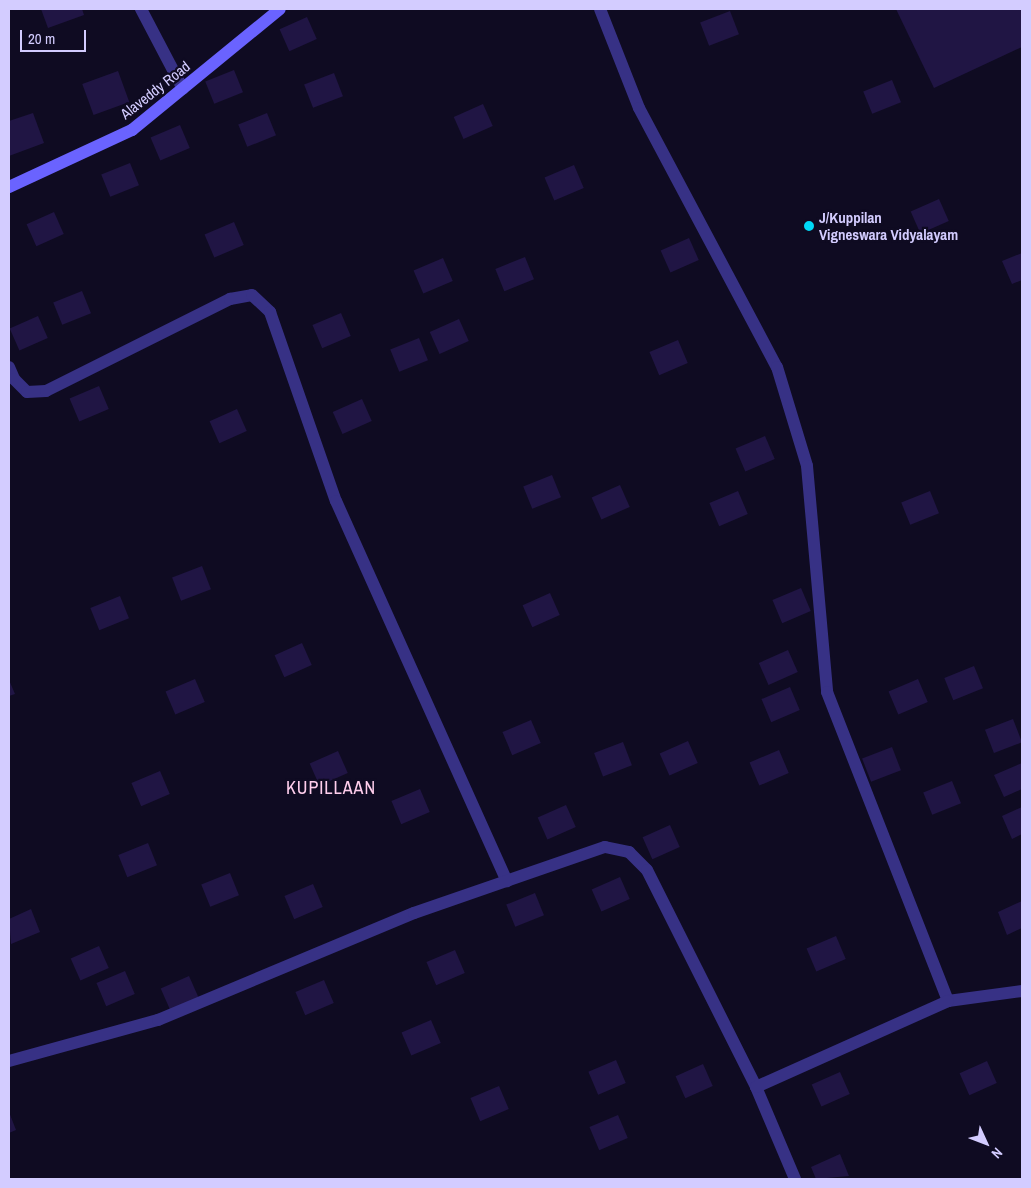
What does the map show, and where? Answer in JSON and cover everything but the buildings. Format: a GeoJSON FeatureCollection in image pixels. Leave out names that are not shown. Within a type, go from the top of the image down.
{"type":"FeatureCollection","features":[{"type":"Feature","properties":{"kind":"street"},"geometry":{"type":"LineString","coordinates":[[141,9],[183,89]]}},
{"type":"Feature","properties":{"kind":"street","name":"Alaveddy Road"},"geometry":{"type":"LineString","coordinates":[[9,187],[132,130],[280,9]]}},
{"type":"Feature","properties":{"kind":"street"},"geometry":{"type":"LineString","coordinates":[[600,9],[640,108],[777,367],[807,466],[827,692],[948,1001]]}},
{"type":"Feature","properties":{"kind":"street"},"geometry":{"type":"LineString","coordinates":[[9,367],[14,379],[27,392],[46,392],[230,299],[252,295],[270,312],[336,502],[507,881]]}},
{"type":"Feature","properties":{"kind":"street"},"geometry":{"type":"LineString","coordinates":[[9,1060],[158,1020],[414,913],[605,847],[629,852],[647,870],[756,1087],[795,1179]]}},
{"type":"Feature","properties":{"kind":"street"},"geometry":{"type":"LineString","coordinates":[[756,1087],[948,1001],[1022,991]]}},
{"type":"Feature","properties":{"kind":"place","name":"J/Kuppilan Vigneswara Vidyalayam"},"geometry":{"type":"Point","coordinates":[809,226]}},
{"type":"Feature","properties":{"kind":"district","name":"KUPILLAAN"},"geometry":{"type":"Point","coordinates":[331,788]}}]}
